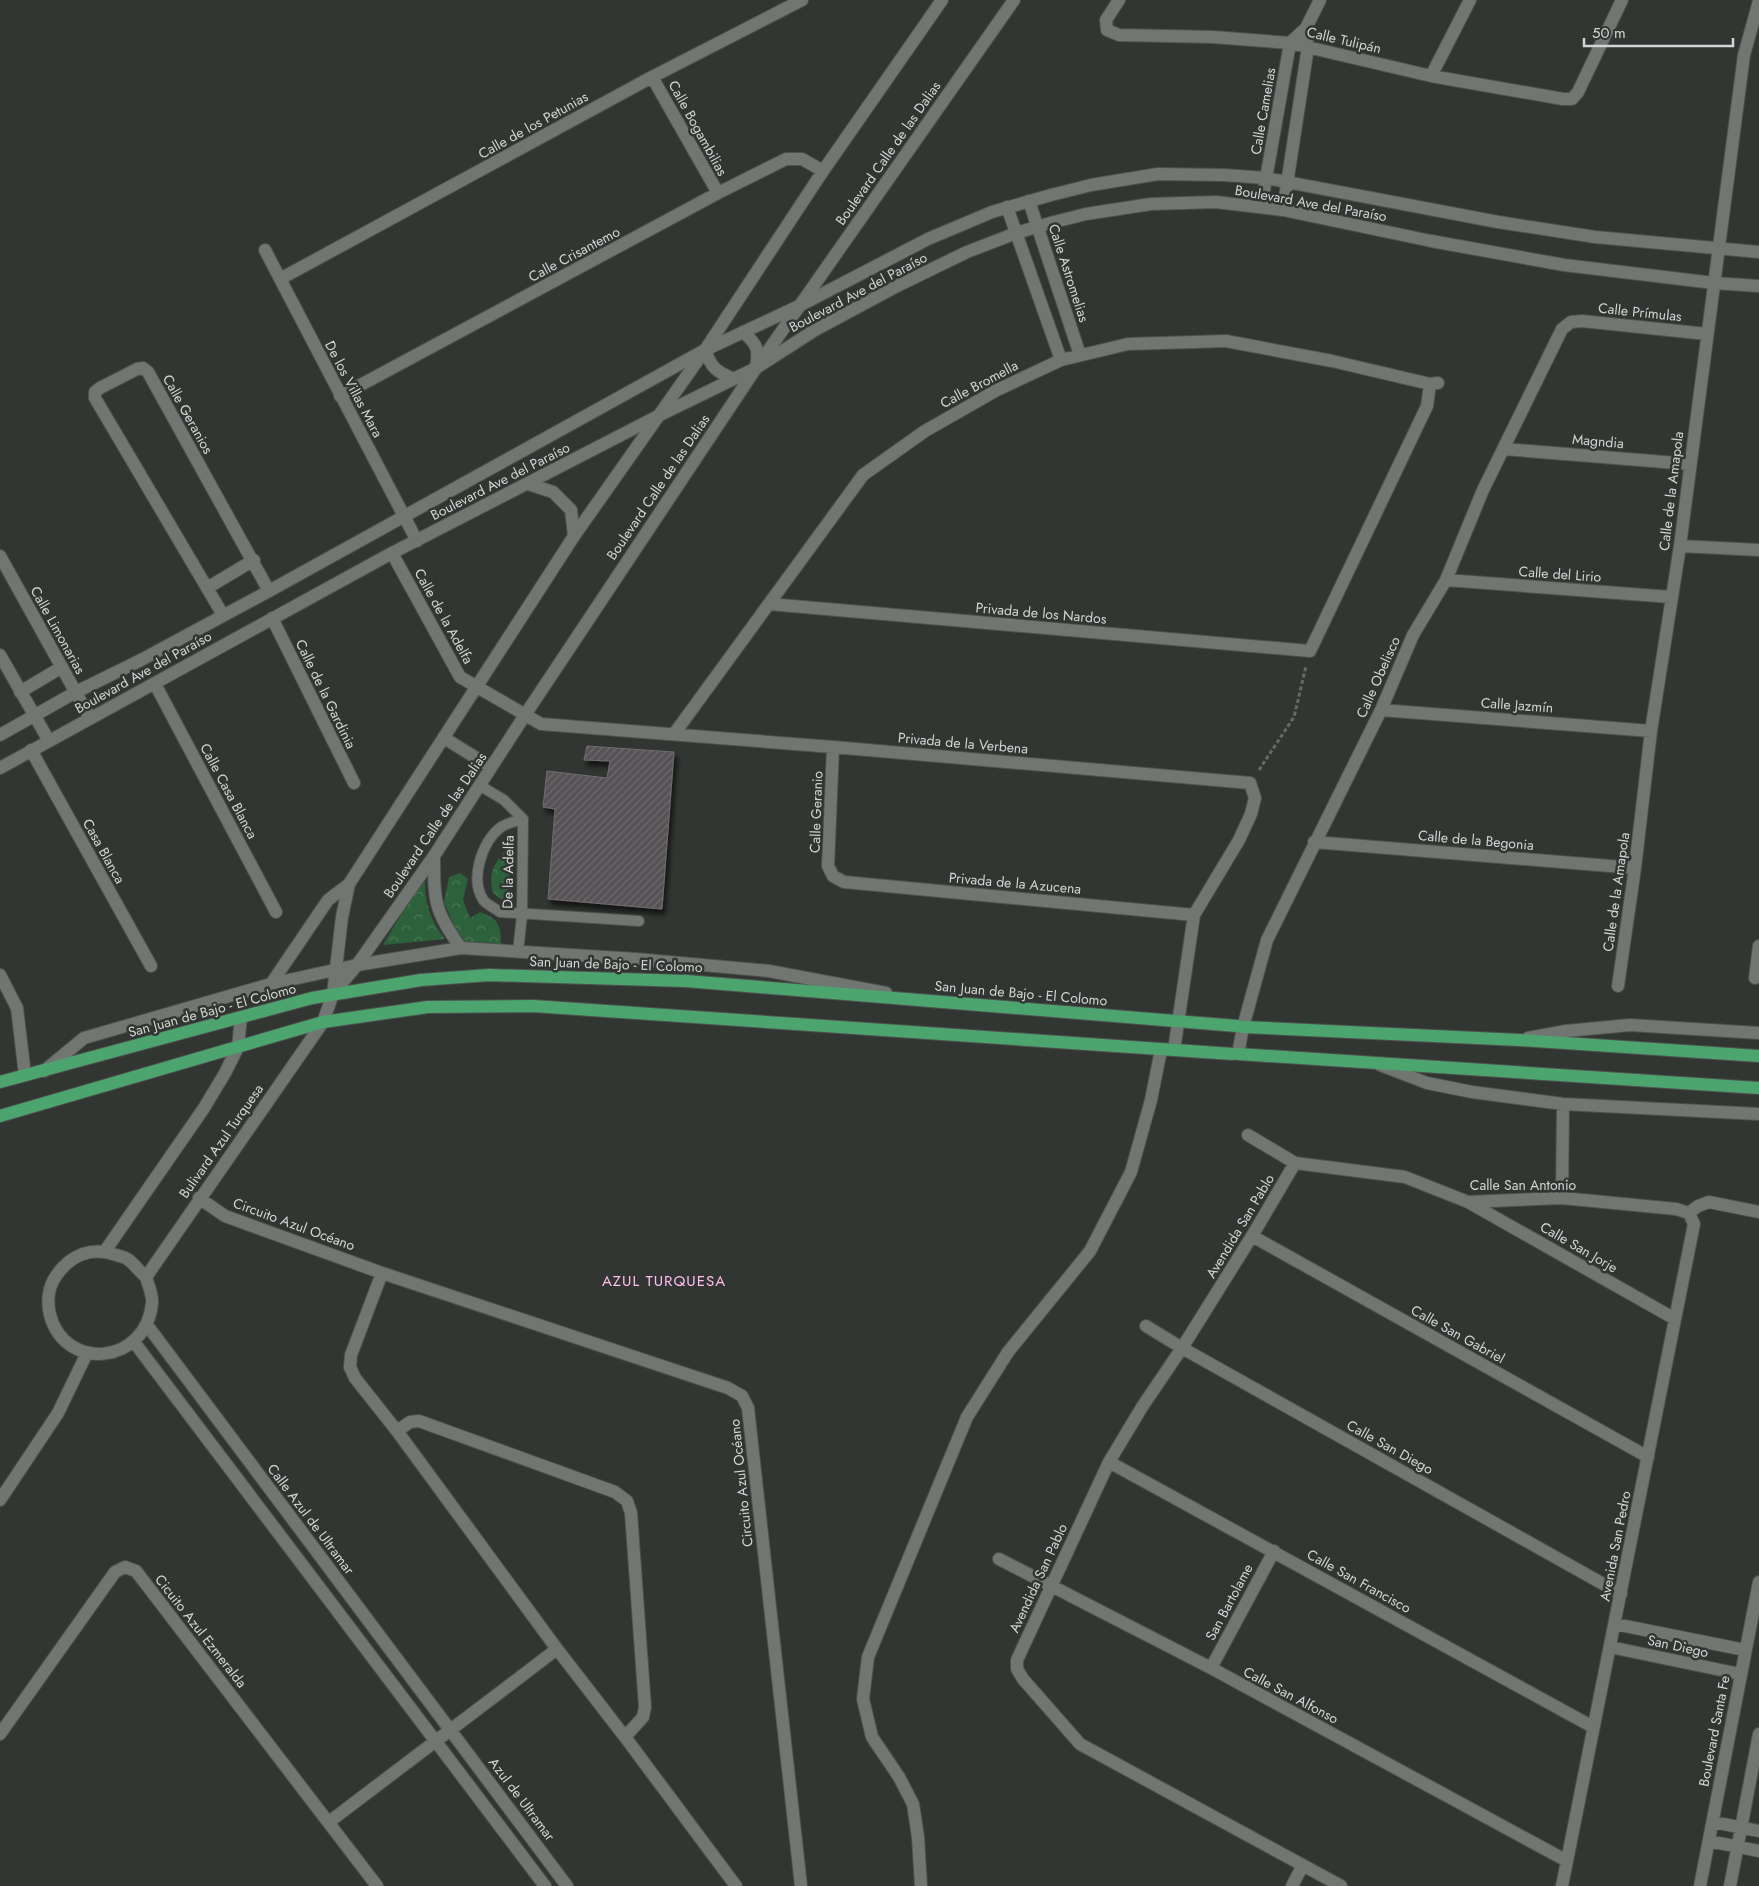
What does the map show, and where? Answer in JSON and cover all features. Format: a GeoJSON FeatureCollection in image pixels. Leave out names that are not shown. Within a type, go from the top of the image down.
{"type":"FeatureCollection","features":[{"type":"Feature","properties":{"kind":"main road","name":"San Juan de Bajo - El Colomo"},"geometry":{"type":"LineString","coordinates":[[0,1082],[44,1072],[241,1017],[333,994],[421,980],[489,975],[686,981],[1178,1022],[1519,1040],[1759,1056]]}},
{"type":"Feature","properties":{"kind":"main road"},"geometry":{"type":"LineString","coordinates":[[0,1116],[323,1022],[428,1007],[533,1006],[1161,1050],[1759,1088]]}},
{"type":"Feature","properties":{"kind":"street","name":"Calle de los Petunias"},"geometry":{"type":"LineString","coordinates":[[280,279],[652,77],[802,0]]}},
{"type":"Feature","properties":{"kind":"street","name":"Boulevard Calle de las Dalias"},"geometry":{"type":"LineString","coordinates":[[323,1022],[333,994],[348,884],[574,536],[705,350],[823,171],[942,0]]}},
{"type":"Feature","properties":{"kind":"street","name":"Boulevard Calle de las Dalias"},"geometry":{"type":"LineString","coordinates":[[333,994],[357,964],[434,856],[525,715],[756,368],[1014,0]]}},
{"type":"Feature","properties":{"kind":"street","name":"Calle Tulipán"},"geometry":{"type":"LineString","coordinates":[[1119,0],[1106,20],[1107,30],[1119,35],[1213,37],[1290,43],[1431,76],[1563,99],[1572,99],[1578,92],[1622,0]]}},
{"type":"Feature","properties":{"kind":"street"},"geometry":{"type":"LineString","coordinates":[[1290,43],[1306,28],[1320,0]]}},
{"type":"Feature","properties":{"kind":"street"},"geometry":{"type":"LineString","coordinates":[[1431,76],[1470,0]]}},
{"type":"Feature","properties":{"kind":"street","name":"Calle de la Amapola"},"geometry":{"type":"LineString","coordinates":[[1618,986],[1635,868],[1651,731],[1680,546],[1689,464],[1744,55],[1759,1]]}},
{"type":"Feature","properties":{"kind":"street"},"geometry":{"type":"LineString","coordinates":[[1284,210],[1308,47],[1306,28]]}},
{"type":"Feature","properties":{"kind":"street","name":"Calle Camelias"},"geometry":{"type":"LineString","coordinates":[[1261,207],[1290,43]]}},
{"type":"Feature","properties":{"kind":"street","name":"Calle Bogambilias"},"geometry":{"type":"LineString","coordinates":[[652,77],[718,194]]}},
{"type":"Feature","properties":{"kind":"street","name":"Calle Crisantemo"},"geometry":{"type":"LineString","coordinates":[[340,396],[786,159],[802,159],[823,171]]}},
{"type":"Feature","properties":{"kind":"street","name":"Boulevard Ave del Paraíso"},"geometry":{"type":"LineString","coordinates":[[0,734],[269,591],[705,350],[799,306],[928,239],[992,212],[1029,201],[1091,186],[1158,174],[1224,175],[1266,178],[1498,222],[1595,237],[1719,250],[1759,252]]}},
{"type":"Feature","properties":{"kind":"street","name":"Calle Astromelias"},"geometry":{"type":"LineString","coordinates":[[1029,201],[1080,355]]}},
{"type":"Feature","properties":{"kind":"street","name":"Boulevard Ave del Paraíso"},"geometry":{"type":"LineString","coordinates":[[0,768],[392,553],[660,415],[756,368],[815,330],[899,285],[967,252],[1016,233],[1086,214],[1151,204],[1216,202],[1284,210],[1431,241],[1564,265],[1714,283],[1759,286]]}},
{"type":"Feature","properties":{"kind":"street"},"geometry":{"type":"LineString","coordinates":[[1008,208],[1061,360]]}},
{"type":"Feature","properties":{"kind":"street","name":"De los Villas Mara"},"geometry":{"type":"LineString","coordinates":[[265,250],[417,541]]}},
{"type":"Feature","properties":{"kind":"street","name":"Calle Prímulas"},"geometry":{"type":"LineString","coordinates":[[1571,322],[1582,321],[1707,334]]}},
{"type":"Feature","properties":{"kind":"street","name":"Calle Obelisco"},"geometry":{"type":"LineString","coordinates":[[1236,1054],[1240,1026],[1267,940],[1381,710],[1413,635],[1446,580],[1483,490],[1562,329],[1571,322]]}},
{"type":"Feature","properties":{"kind":"street"},"geometry":{"type":"LineString","coordinates":[[743,332],[755,343],[758,354],[756,368]]}},
{"type":"Feature","properties":{"kind":"street","name":"Calle Bromella"},"geometry":{"type":"LineString","coordinates":[[674,734],[862,475],[925,430],[997,390],[1061,360],[1128,344],[1226,341],[1434,383],[1427,406],[1310,651]]}},
{"type":"Feature","properties":{"kind":"street"},"geometry":{"type":"LineString","coordinates":[[705,350],[710,363],[719,373],[734,379]]}},
{"type":"Feature","properties":{"kind":"street","name":"Calle Geranios"},"geometry":{"type":"LineString","coordinates":[[223,616],[95,398],[95,392],[100,388],[137,369],[143,368],[148,372],[254,560],[269,591]]}},
{"type":"Feature","properties":{"kind":"street","name":"Magndia"},"geometry":{"type":"LineString","coordinates":[[1504,449],[1689,464]]}},
{"type":"Feature","properties":{"kind":"street"},"geometry":{"type":"LineString","coordinates":[[528,484],[553,492],[571,510],[574,536]]}},
{"type":"Feature","properties":{"kind":"street"},"geometry":{"type":"LineString","coordinates":[[1680,546],[1759,550]]}},
{"type":"Feature","properties":{"kind":"street","name":"Calle de la Adelfa"},"geometry":{"type":"LineString","coordinates":[[392,553],[460,676],[525,715]]}},
{"type":"Feature","properties":{"kind":"street","name":"Calle Limonarias"},"geometry":{"type":"LineString","coordinates":[[0,556],[90,718]]}},
{"type":"Feature","properties":{"kind":"street"},"geometry":{"type":"LineString","coordinates":[[207,588],[254,560]]}},
{"type":"Feature","properties":{"kind":"street","name":"Calle del Lirio"},"geometry":{"type":"LineString","coordinates":[[1446,580],[1671,597]]}},
{"type":"Feature","properties":{"kind":"street","name":"Privada de los Nardos"},"geometry":{"type":"LineString","coordinates":[[769,604],[1310,651]]}},
{"type":"Feature","properties":{"kind":"street","name":"Calle de la Gardinia"},"geometry":{"type":"LineString","coordinates":[[272,618],[354,783]]}},
{"type":"Feature","properties":{"kind":"street"},"geometry":{"type":"LineString","coordinates":[[0,655],[48,741]]}},
{"type":"Feature","properties":{"kind":"street"},"geometry":{"type":"LineString","coordinates":[[20,692],[62,667]]}},
{"type":"Feature","properties":{"kind":"street","name":"Calle Casa Blanca"},"geometry":{"type":"LineString","coordinates":[[155,684],[276,912]]}},
{"type":"Feature","properties":{"kind":"street","name":"Calle Jazmín"},"geometry":{"type":"LineString","coordinates":[[1381,710],[1651,731]]}},
{"type":"Feature","properties":{"kind":"street","name":"Privada de la Verbena"},"geometry":{"type":"LineString","coordinates":[[525,715],[541,724],[833,747],[1250,784]]}},
{"type":"Feature","properties":{"kind":"street"},"geometry":{"type":"LineString","coordinates":[[444,738],[491,767]]}},
{"type":"Feature","properties":{"kind":"street","name":"Calle Geranio"},"geometry":{"type":"LineString","coordinates":[[833,747],[828,866],[834,876]]}},
{"type":"Feature","properties":{"kind":"street","name":"Casa Blanca"},"geometry":{"type":"LineString","coordinates":[[31,750],[151,966]]}},
{"type":"Feature","properties":{"kind":"street"},"geometry":{"type":"LineString","coordinates":[[1174,1050],[1194,915],[1239,840],[1251,814],[1256,798],[1250,784]]}},
{"type":"Feature","properties":{"kind":"street","name":"Calle de la Begonia"},"geometry":{"type":"LineString","coordinates":[[1314,842],[1635,868]]}},
{"type":"Feature","properties":{"kind":"street"},"geometry":{"type":"LineString","coordinates":[[434,856],[436,906],[444,925],[461,948]]}},
{"type":"Feature","properties":{"kind":"street","name":"Privada de la Azucena"},"geometry":{"type":"LineString","coordinates":[[834,876],[844,882],[1194,915]]}},
{"type":"Feature","properties":{"kind":"street"},"geometry":{"type":"LineString","coordinates":[[271,984],[328,900],[348,884]]}},
{"type":"Feature","properties":{"kind":"street"},"geometry":{"type":"LineString","coordinates":[[1755,978],[1759,946]]}},
{"type":"Feature","properties":{"kind":"street"},"geometry":{"type":"LineString","coordinates":[[44,1072],[84,1038],[271,984],[357,964],[461,948],[636,959],[769,971],[925,1000]]}},
{"type":"Feature","properties":{"kind":"street"},"geometry":{"type":"LineString","coordinates":[[0,975],[17,1008],[25,1075]]}},
{"type":"Feature","properties":{"kind":"street"},"geometry":{"type":"LineString","coordinates":[[105,1251],[204,1108],[225,1073],[238,1047],[241,1017]]}},
{"type":"Feature","properties":{"kind":"street","name":"Bulivard Azul Turquesa"},"geometry":{"type":"LineString","coordinates":[[146,1277],[199,1198],[323,1022]]}},
{"type":"Feature","properties":{"kind":"street"},"geometry":{"type":"LineString","coordinates":[[1519,1040],[1566,1031],[1630,1025],[1759,1032]]}},
{"type":"Feature","properties":{"kind":"street"},"geometry":{"type":"LineString","coordinates":[[921,1886],[918,1837],[913,1804],[899,1778],[872,1737],[863,1699],[868,1657],[967,1418],[1008,1352],[1090,1251],[1131,1172],[1151,1100],[1161,1050]]}},
{"type":"Feature","properties":{"kind":"street"},"geometry":{"type":"LineString","coordinates":[[1377,1064],[1427,1084],[1563,1104],[1757,1114]]}},
{"type":"Feature","properties":{"kind":"street"},"geometry":{"type":"LineString","coordinates":[[1562,1198],[1563,1104]]}},
{"type":"Feature","properties":{"kind":"street","name":"Calle San Antonio"},"geometry":{"type":"LineString","coordinates":[[1248,1135],[1295,1163],[1405,1177],[1468,1202],[1562,1198],[1676,1209],[1689,1213]]}},
{"type":"Feature","properties":{"kind":"street","name":"Avendida San Pablo"},"geometry":{"type":"LineString","coordinates":[[1295,1163],[1252,1236],[1182,1348],[1142,1406],[1109,1462],[1017,1660],[1016,1669],[1080,1744],[1341,1886]]}},
{"type":"Feature","properties":{"kind":"street","name":"Circuito Azul Océano"},"geometry":{"type":"LineString","coordinates":[[199,1198],[225,1216],[382,1272],[728,1388],[742,1396],[748,1408],[801,1886]]}},
{"type":"Feature","properties":{"kind":"street","name":"Calle San Jorje"},"geometry":{"type":"LineString","coordinates":[[1468,1202],[1675,1319]]}},
{"type":"Feature","properties":{"kind":"street"},"geometry":{"type":"LineString","coordinates":[[1689,1213],[1698,1206],[1710,1202],[1759,1212]]}},
{"type":"Feature","properties":{"kind":"street","name":"Avenida San Pedro"},"geometry":{"type":"LineString","coordinates":[[1562,1886],[1694,1224],[1689,1213]]}},
{"type":"Feature","properties":{"kind":"street","name":"Calle San Gabriel"},"geometry":{"type":"LineString","coordinates":[[1252,1236],[1648,1457]]}},
{"type":"Feature","properties":{"kind":"street"},"geometry":{"type":"LineString","coordinates":[[105,1251],[128,1259],[146,1277],[152,1301],[147,1325],[134,1342],[112,1353],[87,1353],[67,1343],[53,1326],[48,1304],[52,1283],[64,1264],[83,1253],[105,1251]]}},
{"type":"Feature","properties":{"kind":"street"},"geometry":{"type":"LineString","coordinates":[[382,1272],[351,1355],[350,1367],[355,1378],[397,1431],[557,1649],[736,1886]]}},
{"type":"Feature","properties":{"kind":"street","name":"Calle Azul de Ultramar"},"geometry":{"type":"LineString","coordinates":[[147,1325],[452,1730]]}},
{"type":"Feature","properties":{"kind":"street","name":"Calle San Diego"},"geometry":{"type":"LineString","coordinates":[[1146,1326],[1621,1594]]}},
{"type":"Feature","properties":{"kind":"street"},"geometry":{"type":"LineString","coordinates":[[134,1342],[545,1886]]}},
{"type":"Feature","properties":{"kind":"street"},"geometry":{"type":"LineString","coordinates":[[0,1500],[58,1413],[87,1353]]}},
{"type":"Feature","properties":{"kind":"street"},"geometry":{"type":"LineString","coordinates":[[397,1431],[410,1422],[419,1421],[615,1492],[627,1501],[632,1513],[645,1707],[643,1717],[625,1737]]}},
{"type":"Feature","properties":{"kind":"street","name":"Calle San Francisco"},"geometry":{"type":"LineString","coordinates":[[1109,1462],[1593,1727]]}},
{"type":"Feature","properties":{"kind":"street","name":"San Bartolame"},"geometry":{"type":"LineString","coordinates":[[1211,1668],[1274,1551]]}},
{"type":"Feature","properties":{"kind":"street","name":"Calle San Alfonso"},"geometry":{"type":"LineString","coordinates":[[999,1559],[1211,1668],[1567,1861]]}},
{"type":"Feature","properties":{"kind":"street","name":"Cicuito Azul Ezmeralda"},"geometry":{"type":"LineString","coordinates":[[0,1733],[115,1572],[125,1567],[136,1571],[377,1886]]}},
{"type":"Feature","properties":{"kind":"street","name":"Boulevard Santa Fe"},"geometry":{"type":"LineString","coordinates":[[1700,1886],[1740,1674],[1745,1650],[1754,1626],[1759,1582]]}},
{"type":"Feature","properties":{"kind":"street","name":"San Diego"},"geometry":{"type":"LineString","coordinates":[[1615,1624],[1745,1650]]}},
{"type":"Feature","properties":{"kind":"street","name":"San Diego"},"geometry":{"type":"LineString","coordinates":[[1610,1647],[1740,1674]]}},
{"type":"Feature","properties":{"kind":"street"},"geometry":{"type":"LineString","coordinates":[[329,1822],[557,1649]]}},
{"type":"Feature","properties":{"kind":"street","name":"Azul de Ultramar"},"geometry":{"type":"LineString","coordinates":[[452,1730],[568,1886]]}},
{"type":"Feature","properties":{"kind":"street"},"geometry":{"type":"LineString","coordinates":[[1730,1886],[1759,1734]]}},
{"type":"Feature","properties":{"kind":"street"},"geometry":{"type":"LineString","coordinates":[[1713,1822],[1759,1831]]}},
{"type":"Feature","properties":{"kind":"street"},"geometry":{"type":"LineString","coordinates":[[1709,1841],[1759,1851]]}},
{"type":"Feature","properties":{"kind":"street"},"geometry":{"type":"LineString","coordinates":[[1292,1886],[1303,1865]]}},
{"type":"Feature","properties":{"kind":"lane","name":"De la Adelfa"},"geometry":{"type":"LineString","coordinates":[[480,785],[504,800],[523,819],[522,915],[518,952]]}},
{"type":"Feature","properties":{"kind":"lane"},"geometry":{"type":"LineString","coordinates":[[523,819],[502,826],[489,840],[480,862],[477,884],[485,901],[500,912],[522,915],[639,921]]}},
{"type":"Feature","properties":{"kind":"path"},"geometry":{"type":"LineString","coordinates":[[1250,784],[1294,717],[1310,651]]}},
{"type":"Feature","properties":{"kind":"green space"},"geometry":{"type":"Polygon","coordinates":[[[510,845],[509,893],[502,900],[493,893],[491,878],[494,867],[510,845]]]}},
{"type":"Feature","properties":{"kind":"green space"},"geometry":{"type":"Polygon","coordinates":[[[460,873],[468,879],[463,900],[470,918],[480,912],[495,920],[499,928],[501,945],[467,944],[454,926],[444,902],[449,877],[460,873]]]}},
{"type":"Feature","properties":{"kind":"green space"},"geometry":{"type":"Polygon","coordinates":[[[425,874],[426,900],[435,925],[445,939],[383,945],[425,874]]]}},
{"type":"Feature","properties":{"kind":"building"},"geometry":{"type":"Polygon","coordinates":[[[587,746],[674,752],[662,909],[548,899],[555,809],[543,807],[547,771],[607,778],[610,761],[584,760],[587,746]]]}},
{"type":"Feature","properties":{"kind":"district","name":"AZUL TURQUESA"},"geometry":{"type":"Point","coordinates":[664,1281]}}]}
